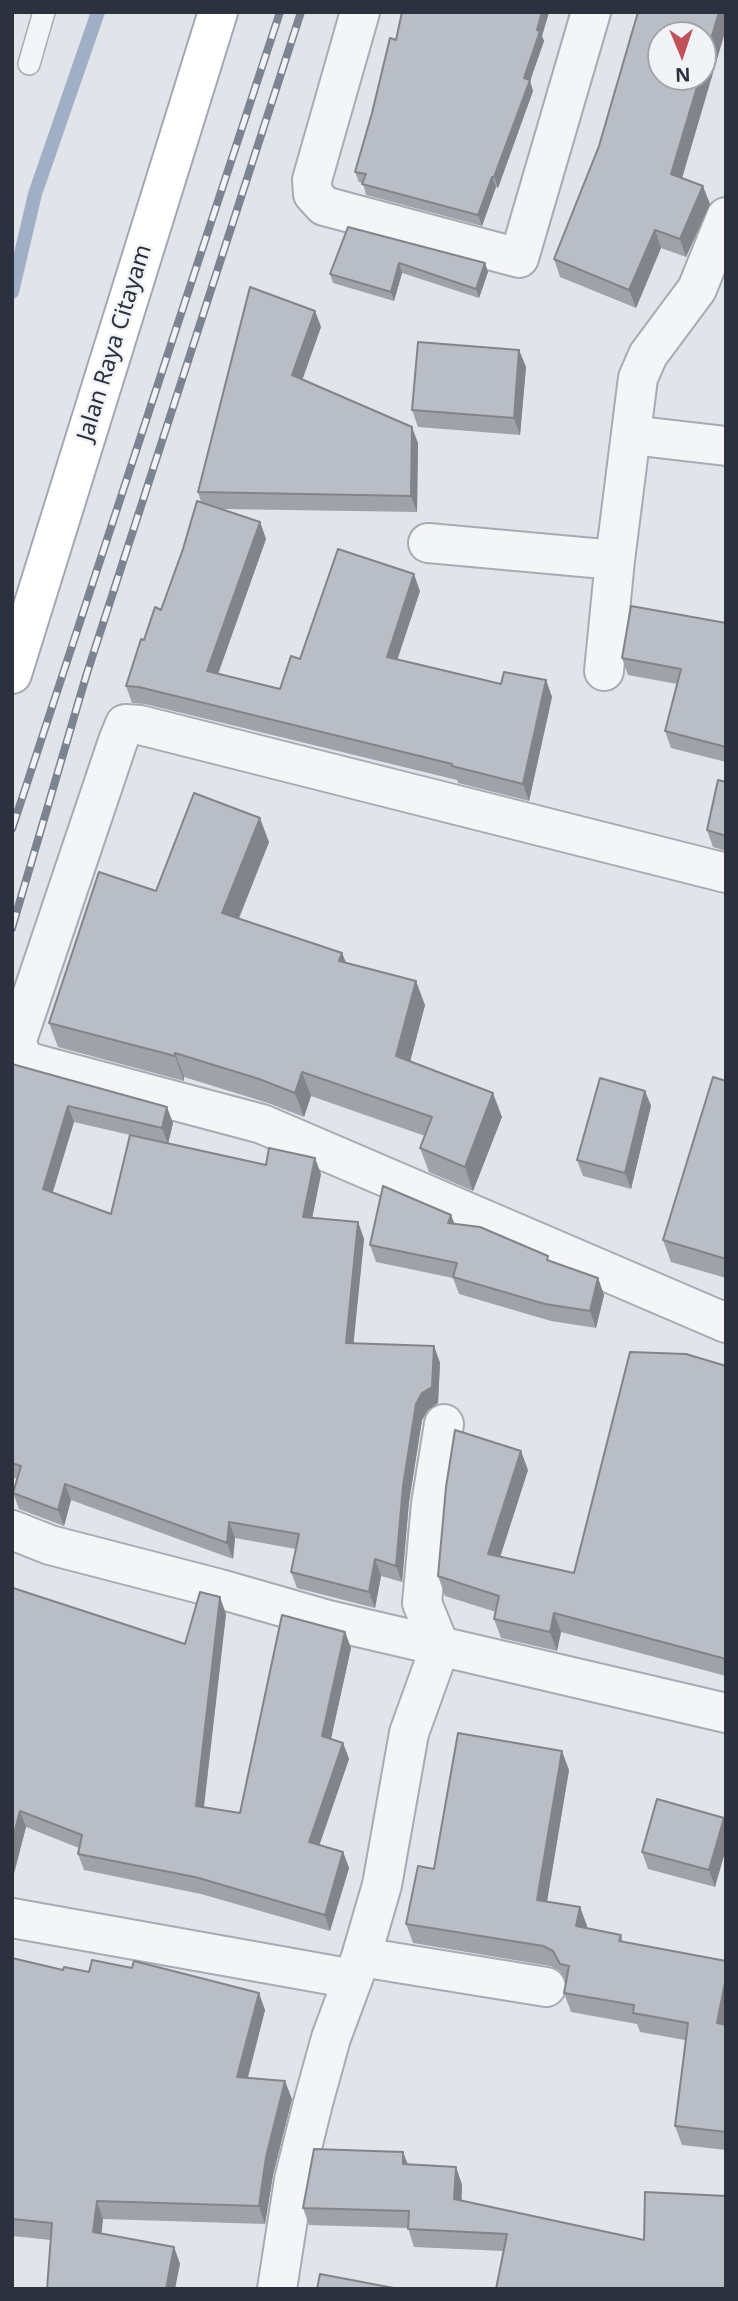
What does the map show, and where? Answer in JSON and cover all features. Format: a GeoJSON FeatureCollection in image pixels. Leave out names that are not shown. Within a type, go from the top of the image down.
{"type":"FeatureCollection","features":[{"type":"Feature","properties":{"kind":"main road","name":"Jalan Raya Citayam"},"geometry":{"type":"LineString","coordinates":[[12,674],[218,12]]}},
{"type":"Feature","properties":{"kind":"street"},"geometry":{"type":"LineString","coordinates":[[360,12],[312,180],[313,194],[324,206],[519,258],[591,12]]}},
{"type":"Feature","properties":{"kind":"street"},"geometry":{"type":"LineString","coordinates":[[604,671],[638,378],[643,365],[697,289],[726,217]]}},
{"type":"Feature","properties":{"kind":"street"},"geometry":{"type":"LineString","coordinates":[[631,435],[726,446]]}},
{"type":"Feature","properties":{"kind":"street"},"geometry":{"type":"LineString","coordinates":[[428,543],[615,560]]}},
{"type":"Feature","properties":{"kind":"street"},"geometry":{"type":"LineString","coordinates":[[726,873],[141,725],[125,724],[20,1004],[16,1043],[25,1060],[262,1124],[726,1323]]}},
{"type":"Feature","properties":{"kind":"street"},"geometry":{"type":"LineString","coordinates":[[277,2289],[294,2180],[303,2141],[331,2038],[357,1968],[382,1885],[409,1733],[440,1647],[422,1603],[430,1504],[444,1424]]}},
{"type":"Feature","properties":{"kind":"street"},"geometry":{"type":"LineString","coordinates":[[12,1530],[50,1545],[328,1620],[726,1713]]}},
{"type":"Feature","properties":{"kind":"street"},"geometry":{"type":"LineString","coordinates":[[12,1918],[357,1968],[546,1987]]}},
{"type":"Feature","properties":{"kind":"lane"},"geometry":{"type":"LineString","coordinates":[[29,64],[44,12]]}},
{"type":"Feature","properties":{"kind":"building"},"geometry":{"type":"Polygon","coordinates":[[[402,12],[542,12],[537,30],[540,31],[524,78],[530,80],[478,215],[362,184],[366,174],[355,172],[390,38],[396,40],[402,12]]]}},
{"type":"Feature","properties":{"kind":"building"},"geometry":{"type":"Polygon","coordinates":[[[638,12],[719,12],[716,21],[647,21],[647,91],[696,91],[671,174],[703,186],[680,239],[655,230],[629,290],[554,259],[599,146],[638,12]]]}},
{"type":"Feature","properties":{"kind":"building"},"geometry":{"type":"Polygon","coordinates":[[[348,227],[485,263],[476,289],[399,263],[391,292],[330,274],[348,227]]]}},
{"type":"Feature","properties":{"kind":"building"},"geometry":{"type":"Polygon","coordinates":[[[250,287],[315,311],[292,375],[412,427],[411,496],[198,492],[250,287]]]}},
{"type":"Feature","properties":{"kind":"building"},"geometry":{"type":"Polygon","coordinates":[[[418,342],[519,350],[514,418],[412,410],[418,342]]]}},
{"type":"Feature","properties":{"kind":"building"},"geometry":{"type":"Polygon","coordinates":[[[197,501],[260,522],[207,671],[280,689],[291,656],[300,659],[338,549],[414,574],[387,657],[501,684],[504,672],[546,680],[523,784],[452,764],[126,686],[141,639],[144,640],[155,607],[161,610],[197,501]]]}},
{"type":"Feature","properties":{"kind":"building"},"geometry":{"type":"Polygon","coordinates":[[[631,606],[726,623],[726,747],[665,731],[681,669],[622,658],[631,606]]]}},
{"type":"Feature","properties":{"kind":"building"},"geometry":{"type":"Polygon","coordinates":[[[718,780],[726,782],[726,836],[707,830],[718,780]]]}},
{"type":"Feature","properties":{"kind":"building"},"geometry":{"type":"Polygon","coordinates":[[[194,793],[260,818],[222,913],[342,953],[339,961],[416,981],[396,1056],[493,1093],[465,1167],[420,1148],[432,1117],[302,1072],[295,1093],[175,1053],[175,1056],[49,1023],[99,872],[156,891],[194,793]]]}},
{"type":"Feature","properties":{"kind":"building"},"geometry":{"type":"Polygon","coordinates":[[[12,1064],[167,1107],[162,1128],[68,1106],[43,1189],[111,1214],[130,1135],[266,1165],[269,1148],[315,1158],[303,1217],[358,1222],[346,1343],[434,1346],[432,1387],[422,1393],[416,1404],[403,1486],[396,1566],[375,1559],[369,1592],[291,1572],[299,1534],[229,1522],[227,1543],[65,1484],[58,1510],[13,1493],[21,1466],[12,1463],[12,1064]]]}},
{"type":"Feature","properties":{"kind":"building"},"geometry":{"type":"Polygon","coordinates":[[[713,1077],[726,1081],[726,1259],[663,1240],[713,1077]]]}},
{"type":"Feature","properties":{"kind":"building"},"geometry":{"type":"Polygon","coordinates":[[[600,1078],[645,1091],[625,1173],[577,1160],[600,1078]]]}},
{"type":"Feature","properties":{"kind":"building"},"geometry":{"type":"Polygon","coordinates":[[[383,1186],[451,1215],[448,1223],[480,1227],[548,1256],[547,1260],[598,1278],[590,1311],[545,1304],[453,1277],[457,1263],[370,1245],[383,1186]]]}},
{"type":"Feature","properties":{"kind":"building"},"geometry":{"type":"Polygon","coordinates":[[[630,1352],[686,1354],[726,1366],[726,1659],[554,1613],[550,1632],[494,1619],[499,1596],[438,1576],[446,1487],[455,1430],[521,1451],[488,1554],[574,1573],[630,1352]]]}},
{"type":"Feature","properties":{"kind":"building"},"geometry":{"type":"Polygon","coordinates":[[[13,1588],[185,1644],[200,1592],[220,1597],[196,1806],[240,1813],[282,1615],[345,1632],[322,1736],[343,1743],[309,1842],[343,1852],[325,1915],[195,1877],[78,1854],[82,1835],[20,1811],[12,1841],[13,1588]]]}},
{"type":"Feature","properties":{"kind":"building"},"geometry":{"type":"Polygon","coordinates":[[[458,1733],[562,1751],[537,1900],[580,1907],[576,1926],[621,1935],[619,1941],[726,1961],[726,1977],[717,2023],[726,2025],[726,2132],[675,2126],[688,2023],[633,2013],[634,2005],[564,1993],[569,1966],[560,1964],[553,1951],[543,1946],[406,1924],[418,1866],[434,1869],[458,1733]]]}},
{"type":"Feature","properties":{"kind":"building"},"geometry":{"type":"Polygon","coordinates":[[[657,1799],[724,1818],[709,1870],[642,1852],[657,1799]]]}},
{"type":"Feature","properties":{"kind":"building"},"geometry":{"type":"Polygon","coordinates":[[[12,1958],[63,1970],[64,1967],[89,1972],[92,1960],[132,1968],[134,1961],[259,1993],[237,2077],[285,2081],[266,2157],[259,2206],[97,2201],[93,2232],[174,2247],[166,2289],[47,2289],[52,2223],[12,2219],[12,1958]]]}},
{"type":"Feature","properties":{"kind":"building"},"geometry":{"type":"Polygon","coordinates":[[[314,2149],[403,2152],[403,2164],[456,2167],[454,2199],[644,2240],[645,2192],[726,2196],[726,2289],[496,2289],[507,2234],[408,2229],[409,2211],[303,2208],[314,2149]]]}},
{"type":"Feature","properties":{"kind":"building"},"geometry":{"type":"Polygon","coordinates":[[[320,2274],[399,2289],[317,2289],[320,2274]]]}},
{"type":"Feature","properties":{"kind":"waterway"},"geometry":{"type":"LineString","coordinates":[[12,292],[35,194],[98,12]]}},
{"type":"Feature","properties":{"kind":"railway"},"geometry":{"type":"LineString","coordinates":[[12,829],[280,12]]}},
{"type":"Feature","properties":{"kind":"railway"},"geometry":{"type":"LineString","coordinates":[[12,928],[87,673],[301,12]]}}]}
